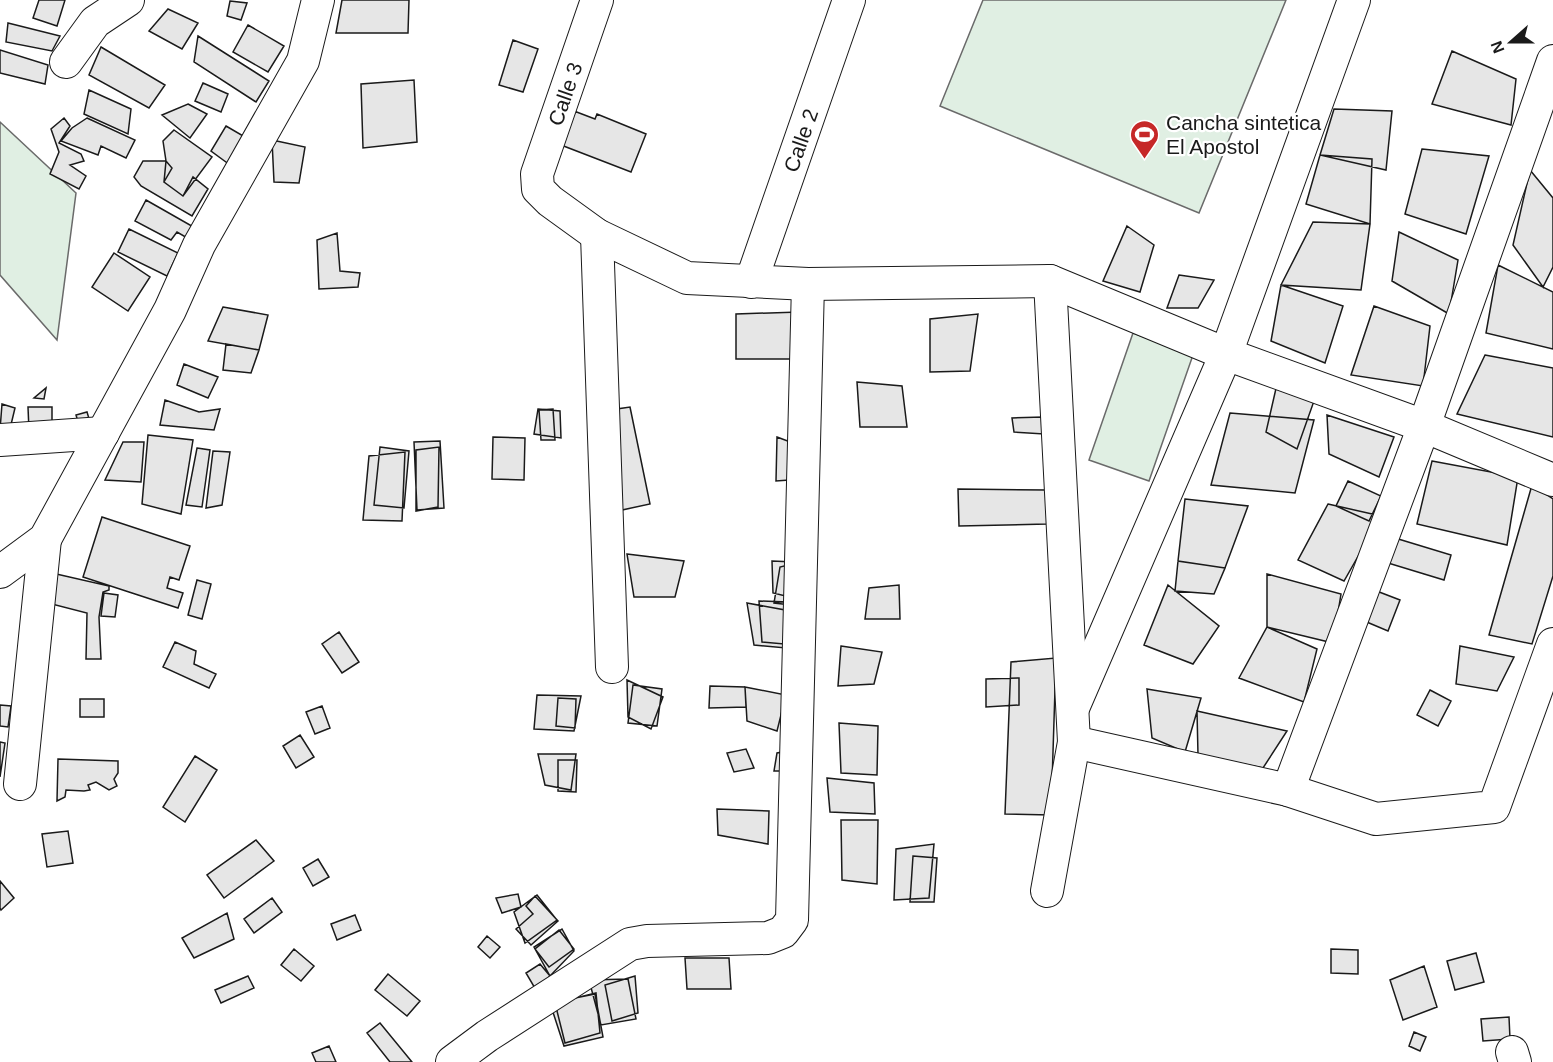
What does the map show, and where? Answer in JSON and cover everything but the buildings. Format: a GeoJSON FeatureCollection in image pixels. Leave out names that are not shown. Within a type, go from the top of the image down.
{"type":"FeatureCollection","features":[{"type":"Feature","properties":{"kind":"street"},"geometry":{"type":"LineString","coordinates":[[66,62],[95,22],[128,0]]}},
{"type":"Feature","properties":{"kind":"street"},"geometry":{"type":"LineString","coordinates":[[20,784],[45,539],[170,310],[199,244],[303,61],[318,0]]}},
{"type":"Feature","properties":{"kind":"street","name":"Calle 3"},"geometry":{"type":"LineString","coordinates":[[597,0],[537,174],[538,189],[597,235]]}},
{"type":"Feature","properties":{"kind":"street","name":"Calle 2"},"geometry":{"type":"LineString","coordinates":[[751,282],[849,0]]}},
{"type":"Feature","properties":{"kind":"street"},"geometry":{"type":"LineString","coordinates":[[1073,708],[1226,354],[1354,0]]}},
{"type":"Feature","properties":{"kind":"street"},"geometry":{"type":"LineString","coordinates":[[1288,790],[1424,426],[1553,61]]}},
{"type":"Feature","properties":{"kind":"street"},"geometry":{"type":"LineString","coordinates":[[612,666],[597,235],[687,278],[808,284],[1050,281],[1226,354],[1424,426],[1553,480]]}},
{"type":"Feature","properties":{"kind":"street"},"geometry":{"type":"LineString","coordinates":[[1047,891],[1074,742],[1050,281]]}},
{"type":"Feature","properties":{"kind":"street"},"geometry":{"type":"LineString","coordinates":[[452,1062],[630,944],[647,941],[768,938],[783,932],[792,920],[808,284]]}},
{"type":"Feature","properties":{"kind":"street"},"geometry":{"type":"LineString","coordinates":[[0,440],[103,433]]}},
{"type":"Feature","properties":{"kind":"street"},"geometry":{"type":"LineString","coordinates":[[0,572],[45,539]]}},
{"type":"Feature","properties":{"kind":"street"},"geometry":{"type":"LineString","coordinates":[[1074,742],[1288,790],[1376,819],[1494,807],[1553,644]]}},
{"type":"Feature","properties":{"kind":"green space","name":"Cancha sintetica El Apostol"},"geometry":{"type":"Polygon","coordinates":[[[983,0],[1286,0],[1199,213],[940,106],[983,0]]]}},
{"type":"Feature","properties":{"kind":"green space"},"geometry":{"type":"Polygon","coordinates":[[[0,122],[76,193],[57,340],[0,275],[0,122]]]}},
{"type":"Feature","properties":{"kind":"green space"},"geometry":{"type":"Polygon","coordinates":[[[1133,333],[1193,355],[1149,481],[1089,460],[1133,333]]]}},
{"type":"Feature","properties":{"kind":"place","name":"Cancha sintetica El Apostol"},"geometry":{"type":"Point","coordinates":[1145,160]}}]}
